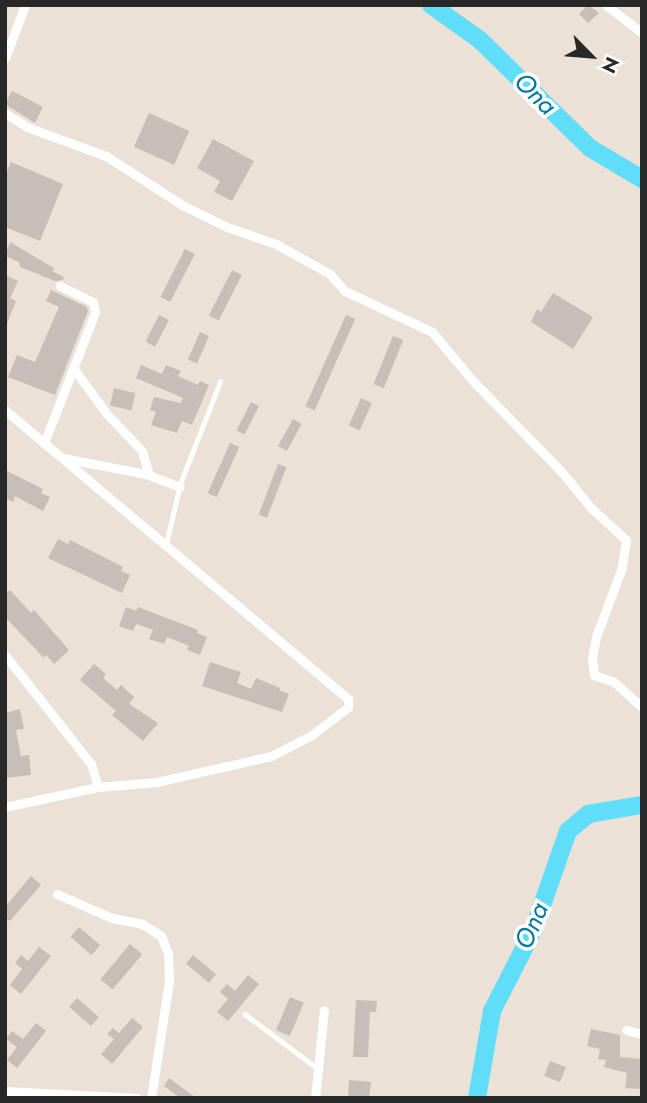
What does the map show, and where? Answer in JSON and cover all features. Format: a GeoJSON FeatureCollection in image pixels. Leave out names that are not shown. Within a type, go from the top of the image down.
{"type":"FeatureCollection","features":[{"type":"Feature","properties":{"kind":"street"},"geometry":{"type":"LineString","coordinates":[[5,58],[25,5]]}},
{"type":"Feature","properties":{"kind":"street"},"geometry":{"type":"LineString","coordinates":[[606,5],[642,33]]}},
{"type":"Feature","properties":{"kind":"street"},"geometry":{"type":"LineString","coordinates":[[5,113],[27,127],[106,156],[184,206],[227,227],[276,244],[330,274],[345,291],[398,313],[432,332],[474,382],[561,471],[591,508],[626,540],[621,570],[596,637],[592,657],[594,675],[614,682],[642,707]]}},
{"type":"Feature","properties":{"kind":"street"},"geometry":{"type":"LineString","coordinates":[[44,443],[96,306],[60,286]]}},
{"type":"Feature","properties":{"kind":"street"},"geometry":{"type":"LineString","coordinates":[[74,369],[106,413],[142,452],[149,475]]}},
{"type":"Feature","properties":{"kind":"street"},"geometry":{"type":"LineString","coordinates":[[5,410],[343,692],[348,699],[348,707],[312,735],[271,756],[157,782],[97,787],[5,807]]}},
{"type":"Feature","properties":{"kind":"street"},"geometry":{"type":"LineString","coordinates":[[61,458],[149,475],[180,487]]}},
{"type":"Feature","properties":{"kind":"street"},"geometry":{"type":"LineString","coordinates":[[5,655],[90,764],[97,787]]}},
{"type":"Feature","properties":{"kind":"street"},"geometry":{"type":"LineString","coordinates":[[57,894],[111,918],[142,924],[161,936],[168,953],[169,981],[151,1098]]}},
{"type":"Feature","properties":{"kind":"street"},"geometry":{"type":"LineString","coordinates":[[314,1098],[324,1010]]}},
{"type":"Feature","properties":{"kind":"street"},"geometry":{"type":"LineString","coordinates":[[626,1030],[642,1034]]}},
{"type":"Feature","properties":{"kind":"street"},"geometry":{"type":"LineString","coordinates":[[5,1091],[136,1098]]}},
{"type":"Feature","properties":{"kind":"lane"},"geometry":{"type":"LineString","coordinates":[[166,545],[180,487],[220,382]]}},
{"type":"Feature","properties":{"kind":"lane"},"geometry":{"type":"LineString","coordinates":[[244,1014],[318,1068]]}},
{"type":"Feature","properties":{"kind":"building"},"geometry":{"type":"Polygon","coordinates":[[[588,5],[599,13],[588,23],[579,14],[588,5]]]}},
{"type":"Feature","properties":{"kind":"building"},"geometry":{"type":"Polygon","coordinates":[[[12,91],[43,107],[35,123],[5,104],[12,91]]]}},
{"type":"Feature","properties":{"kind":"building"},"geometry":{"type":"Polygon","coordinates":[[[149,113],[189,131],[174,165],[134,147],[149,113]]]}},
{"type":"Feature","properties":{"kind":"building"},"geometry":{"type":"Polygon","coordinates":[[[213,139],[254,161],[232,201],[214,192],[220,181],[197,168],[213,139]]]}},
{"type":"Feature","properties":{"kind":"building"},"geometry":{"type":"Polygon","coordinates":[[[11,162],[63,184],[40,241],[5,227],[5,176],[11,162]]]}},
{"type":"Feature","properties":{"kind":"building"},"geometry":{"type":"Polygon","coordinates":[[[10,242],[54,268],[52,271],[64,277],[63,280],[55,281],[20,267],[19,262],[5,256],[10,242]]]}},
{"type":"Feature","properties":{"kind":"building"},"geometry":{"type":"Polygon","coordinates":[[[185,249],[195,254],[170,302],[160,297],[185,249]]]}},
{"type":"Feature","properties":{"kind":"building"},"geometry":{"type":"Polygon","coordinates":[[[232,270],[242,275],[219,320],[209,315],[232,270]]]}},
{"type":"Feature","properties":{"kind":"building"},"geometry":{"type":"Polygon","coordinates":[[[5,275],[18,281],[10,298],[16,301],[6,326],[5,275]]]}},
{"type":"Feature","properties":{"kind":"building"},"geometry":{"type":"Polygon","coordinates":[[[51,290],[87,307],[88,311],[55,395],[8,377],[17,355],[35,362],[59,307],[46,301],[51,290]]]}},
{"type":"Feature","properties":{"kind":"building"},"geometry":{"type":"Polygon","coordinates":[[[553,293],[593,317],[573,349],[531,322],[537,309],[541,312],[553,293]]]}},
{"type":"Feature","properties":{"kind":"building"},"geometry":{"type":"Polygon","coordinates":[[[159,315],[169,320],[155,347],[145,342],[159,315]]]}},
{"type":"Feature","properties":{"kind":"building"},"geometry":{"type":"Polygon","coordinates":[[[346,315],[355,319],[314,410],[305,406],[346,315]]]}},
{"type":"Feature","properties":{"kind":"building"},"geometry":{"type":"Polygon","coordinates":[[[200,332],[209,336],[197,363],[188,359],[200,332]]]}},
{"type":"Feature","properties":{"kind":"building"},"geometry":{"type":"Polygon","coordinates":[[[393,336],[403,340],[384,388],[374,384],[393,336]]]}},
{"type":"Feature","properties":{"kind":"building"},"geometry":{"type":"Polygon","coordinates":[[[141,365],[162,374],[166,365],[181,371],[178,376],[198,385],[200,381],[209,385],[192,425],[182,421],[177,433],[151,425],[156,412],[150,410],[154,397],[181,403],[183,398],[136,378],[141,365]]]}},
{"type":"Feature","properties":{"kind":"building"},"geometry":{"type":"Polygon","coordinates":[[[114,388],[135,393],[131,410],[110,406],[114,388]]]}},
{"type":"Feature","properties":{"kind":"building"},"geometry":{"type":"Polygon","coordinates":[[[361,398],[372,403],[360,430],[349,425],[361,398]]]}},
{"type":"Feature","properties":{"kind":"building"},"geometry":{"type":"Polygon","coordinates":[[[251,402],[259,406],[244,435],[236,431],[251,402]]]}},
{"type":"Feature","properties":{"kind":"building"},"geometry":{"type":"Polygon","coordinates":[[[293,419],[302,424],[287,451],[278,446],[293,419]]]}},
{"type":"Feature","properties":{"kind":"building"},"geometry":{"type":"Polygon","coordinates":[[[230,443],[239,447],[217,497],[208,493],[230,443]]]}},
{"type":"Feature","properties":{"kind":"building"},"geometry":{"type":"Polygon","coordinates":[[[278,464],[286,467],[267,518],[259,514],[278,464]]]}},
{"type":"Feature","properties":{"kind":"building"},"geometry":{"type":"Polygon","coordinates":[[[5,470],[43,489],[41,493],[50,497],[43,511],[15,496],[13,502],[5,498],[5,470]]]}},
{"type":"Feature","properties":{"kind":"building"},"geometry":{"type":"Polygon","coordinates":[[[58,539],[68,544],[70,540],[123,567],[121,571],[130,575],[122,593],[48,558],[58,539]]]}},
{"type":"Feature","properties":{"kind":"building"},"geometry":{"type":"Polygon","coordinates":[[[10,590],[31,613],[34,610],[69,650],[54,664],[46,655],[44,658],[5,617],[5,594],[10,590]]]}},
{"type":"Feature","properties":{"kind":"building"},"geometry":{"type":"Polygon","coordinates":[[[126,607],[136,611],[138,607],[198,630],[197,633],[207,637],[200,655],[187,650],[189,646],[167,637],[164,644],[149,639],[153,630],[136,624],[133,631],[119,626],[126,607]]]}},
{"type":"Feature","properties":{"kind":"building"},"geometry":{"type":"Polygon","coordinates":[[[210,662],[241,672],[237,683],[251,689],[256,678],[289,694],[282,712],[202,686],[210,662]]]}},
{"type":"Feature","properties":{"kind":"building"},"geometry":{"type":"Polygon","coordinates":[[[94,664],[106,674],[103,678],[117,690],[121,685],[134,697],[129,704],[158,723],[143,741],[112,715],[116,711],[80,680],[94,664]]]}},
{"type":"Feature","properties":{"kind":"building"},"geometry":{"type":"Polygon","coordinates":[[[20,709],[24,729],[16,730],[21,756],[29,755],[31,775],[5,778],[5,713],[20,709]]]}},
{"type":"Feature","properties":{"kind":"building"},"geometry":{"type":"Polygon","coordinates":[[[31,876],[41,885],[10,921],[5,917],[5,907],[31,876]]]}},
{"type":"Feature","properties":{"kind":"building"},"geometry":{"type":"Polygon","coordinates":[[[79,927],[100,945],[92,955],[70,937],[79,927]]]}},
{"type":"Feature","properties":{"kind":"building"},"geometry":{"type":"Polygon","coordinates":[[[130,944],[142,954],[113,990],[100,979],[130,944]]]}},
{"type":"Feature","properties":{"kind":"building"},"geometry":{"type":"Polygon","coordinates":[[[39,947],[51,956],[21,994],[10,985],[22,969],[15,963],[21,955],[28,961],[39,947]]]}},
{"type":"Feature","properties":{"kind":"building"},"geometry":{"type":"Polygon","coordinates":[[[193,955],[216,974],[209,983],[186,963],[193,955]]]}},
{"type":"Feature","properties":{"kind":"building"},"geometry":{"type":"Polygon","coordinates":[[[248,975],[259,984],[228,1021],[217,1012],[228,999],[220,992],[227,984],[235,991],[248,975]]]}},
{"type":"Feature","properties":{"kind":"building"},"geometry":{"type":"Polygon","coordinates":[[[290,997],[304,1003],[290,1036],[276,1030],[290,997]]]}},
{"type":"Feature","properties":{"kind":"building"},"geometry":{"type":"Polygon","coordinates":[[[77,998],[99,1017],[91,1026],[69,1007],[77,998]]]}},
{"type":"Feature","properties":{"kind":"building"},"geometry":{"type":"Polygon","coordinates":[[[356,1000],[377,1001],[376,1012],[370,1012],[368,1057],[353,1057],[356,1000]]]}},
{"type":"Feature","properties":{"kind":"building"},"geometry":{"type":"Polygon","coordinates":[[[132,1018],[143,1027],[112,1064],[101,1054],[114,1039],[107,1034],[113,1028],[119,1033],[132,1018]]]}},
{"type":"Feature","properties":{"kind":"building"},"geometry":{"type":"Polygon","coordinates":[[[36,1023],[46,1031],[17,1068],[7,1060],[17,1047],[6,1039],[12,1031],[23,1039],[36,1023]]]}},
{"type":"Feature","properties":{"kind":"building"},"geometry":{"type":"Polygon","coordinates":[[[591,1029],[620,1035],[620,1057],[642,1059],[640,1089],[625,1088],[627,1073],[604,1067],[606,1060],[598,1059],[600,1049],[587,1046],[591,1029]]]}},
{"type":"Feature","properties":{"kind":"building"},"geometry":{"type":"Polygon","coordinates":[[[550,1061],[566,1067],[560,1082],[544,1076],[550,1061]]]}},
{"type":"Feature","properties":{"kind":"building"},"geometry":{"type":"Polygon","coordinates":[[[169,1078],[196,1098],[180,1098],[164,1086],[169,1078]]]}},
{"type":"Feature","properties":{"kind":"building"},"geometry":{"type":"Polygon","coordinates":[[[349,1080],[371,1082],[369,1098],[348,1098],[349,1080]]]}},
{"type":"Feature","properties":{"kind":"waterway","name":"Ona"},"geometry":{"type":"LineString","coordinates":[[431,5],[480,40],[590,148],[642,179]]}},
{"type":"Feature","properties":{"kind":"waterway","name":"Ona"},"geometry":{"type":"LineString","coordinates":[[477,1098],[492,1011],[533,931],[568,831],[588,814],[642,805]]}}]}
